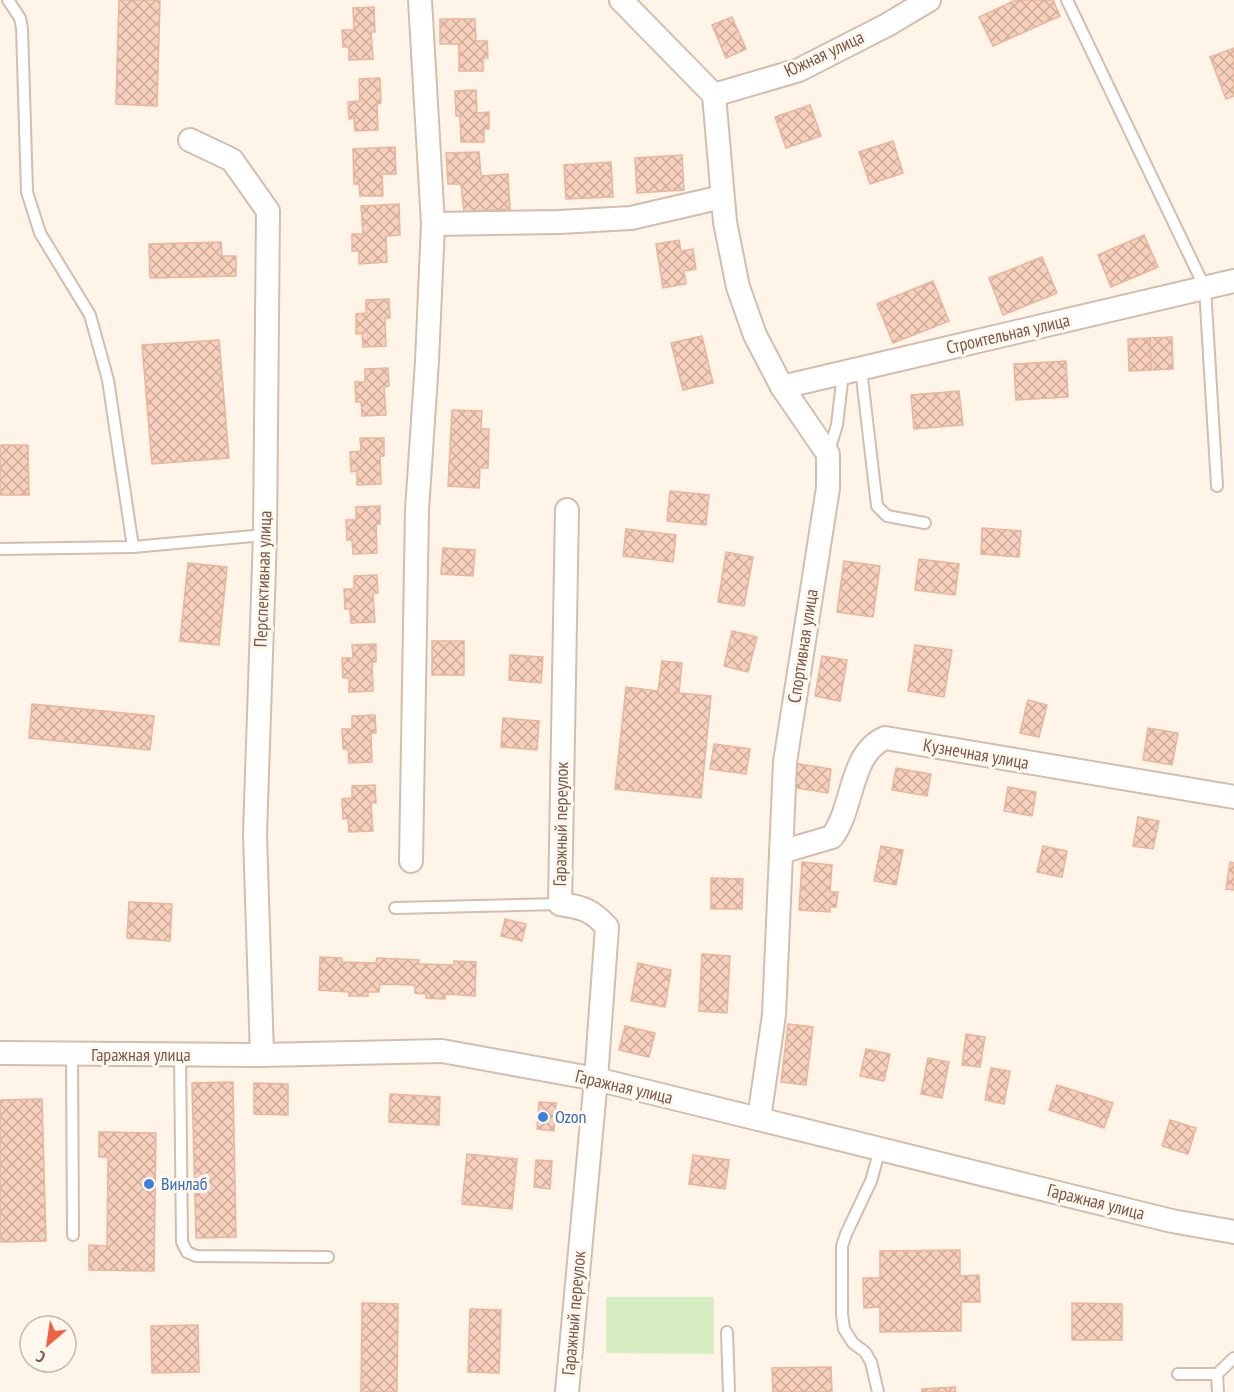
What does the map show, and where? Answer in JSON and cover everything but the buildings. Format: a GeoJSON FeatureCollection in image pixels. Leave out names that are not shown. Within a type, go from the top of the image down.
{"type":"FeatureCollection","features":[{"type":"Feature","properties":{"kind":"street"},"geometry":{"type":"LineString","coordinates":[[411,861],[417,510],[428,361],[433,224],[420,0]]}},
{"type":"Feature","properties":{"kind":"street"},"geometry":{"type":"LineString","coordinates":[[621,0],[714,95],[722,197],[738,287],[755,335],[782,387],[828,454]]}},
{"type":"Feature","properties":{"kind":"street","name":"Южная улица"},"geometry":{"type":"LineString","coordinates":[[714,95],[799,70],[887,25],[929,0]]}},
{"type":"Feature","properties":{"kind":"street","name":"Перспективная улица"},"geometry":{"type":"LineString","coordinates":[[190,140],[232,160],[268,211],[265,535],[255,834],[262,1056]]}},
{"type":"Feature","properties":{"kind":"street"},"geometry":{"type":"LineString","coordinates":[[433,224],[559,222],[631,218],[722,197]]}},
{"type":"Feature","properties":{"kind":"street","name":"Строительная улица"},"geometry":{"type":"LineString","coordinates":[[782,387],[1234,281]]}},
{"type":"Feature","properties":{"kind":"street","name":"Спортивная улица"},"geometry":{"type":"LineString","coordinates":[[759,1119],[774,1015],[785,762],[828,488],[828,454]]}},
{"type":"Feature","properties":{"kind":"street","name":"Гаражный переулок"},"geometry":{"type":"LineString","coordinates":[[567,510],[560,904],[581,907],[596,915],[607,927],[596,1079],[567,1392]]}},
{"type":"Feature","properties":{"kind":"street","name":"Кузнечная улица"},"geometry":{"type":"LineString","coordinates":[[781,852],[832,837],[842,819],[864,754],[874,743],[885,738],[1234,798]]}},
{"type":"Feature","properties":{"kind":"street","name":"Гаражная улица"},"geometry":{"type":"LineString","coordinates":[[0,1053],[262,1056],[442,1051],[596,1079],[1172,1221],[1234,1232]]}},
{"type":"Feature","properties":{"kind":"lane"},"geometry":{"type":"LineString","coordinates":[[8,0],[20,18],[22,28],[27,192],[40,233],[90,315],[108,380],[133,547]]}},
{"type":"Feature","properties":{"kind":"lane"},"geometry":{"type":"LineString","coordinates":[[1067,0],[1205,288],[1217,486]]}},
{"type":"Feature","properties":{"kind":"lane"},"geometry":{"type":"LineString","coordinates":[[828,454],[852,371]]}},
{"type":"Feature","properties":{"kind":"lane"},"geometry":{"type":"LineString","coordinates":[[852,371],[877,506],[888,516],[926,523]]}},
{"type":"Feature","properties":{"kind":"lane"},"geometry":{"type":"LineString","coordinates":[[0,549],[133,547],[265,535]]}},
{"type":"Feature","properties":{"kind":"lane"},"geometry":{"type":"LineString","coordinates":[[395,908],[560,904]]}},
{"type":"Feature","properties":{"kind":"lane"},"geometry":{"type":"LineString","coordinates":[[72,1054],[73,1235]]}},
{"type":"Feature","properties":{"kind":"lane"},"geometry":{"type":"LineString","coordinates":[[180,1055],[182,1242],[187,1252],[195,1256],[328,1257]]}},
{"type":"Feature","properties":{"kind":"lane"},"geometry":{"type":"LineString","coordinates":[[878,1392],[866,1352],[853,1343],[844,1329],[842,1246],[872,1181],[880,1149]]}},
{"type":"Feature","properties":{"kind":"lane"},"geometry":{"type":"LineString","coordinates":[[727,1332],[729,1392]]}},
{"type":"Feature","properties":{"kind":"lane"},"geometry":{"type":"LineString","coordinates":[[1178,1374],[1217,1374],[1234,1358]]}},
{"type":"Feature","properties":{"kind":"lane"},"geometry":{"type":"LineString","coordinates":[[1217,1374],[1218,1392]]}},
{"type":"Feature","properties":{"kind":"green space"},"geometry":{"type":"Polygon","coordinates":[[[606,1297],[714,1297],[714,1354],[606,1353],[606,1297]]]}},
{"type":"Feature","properties":{"kind":"place","name":"Ozon"},"geometry":{"type":"Point","coordinates":[543,1117]}},
{"type":"Feature","properties":{"kind":"place","name":"Винлаб"},"geometry":{"type":"Point","coordinates":[149,1184]}}]}
